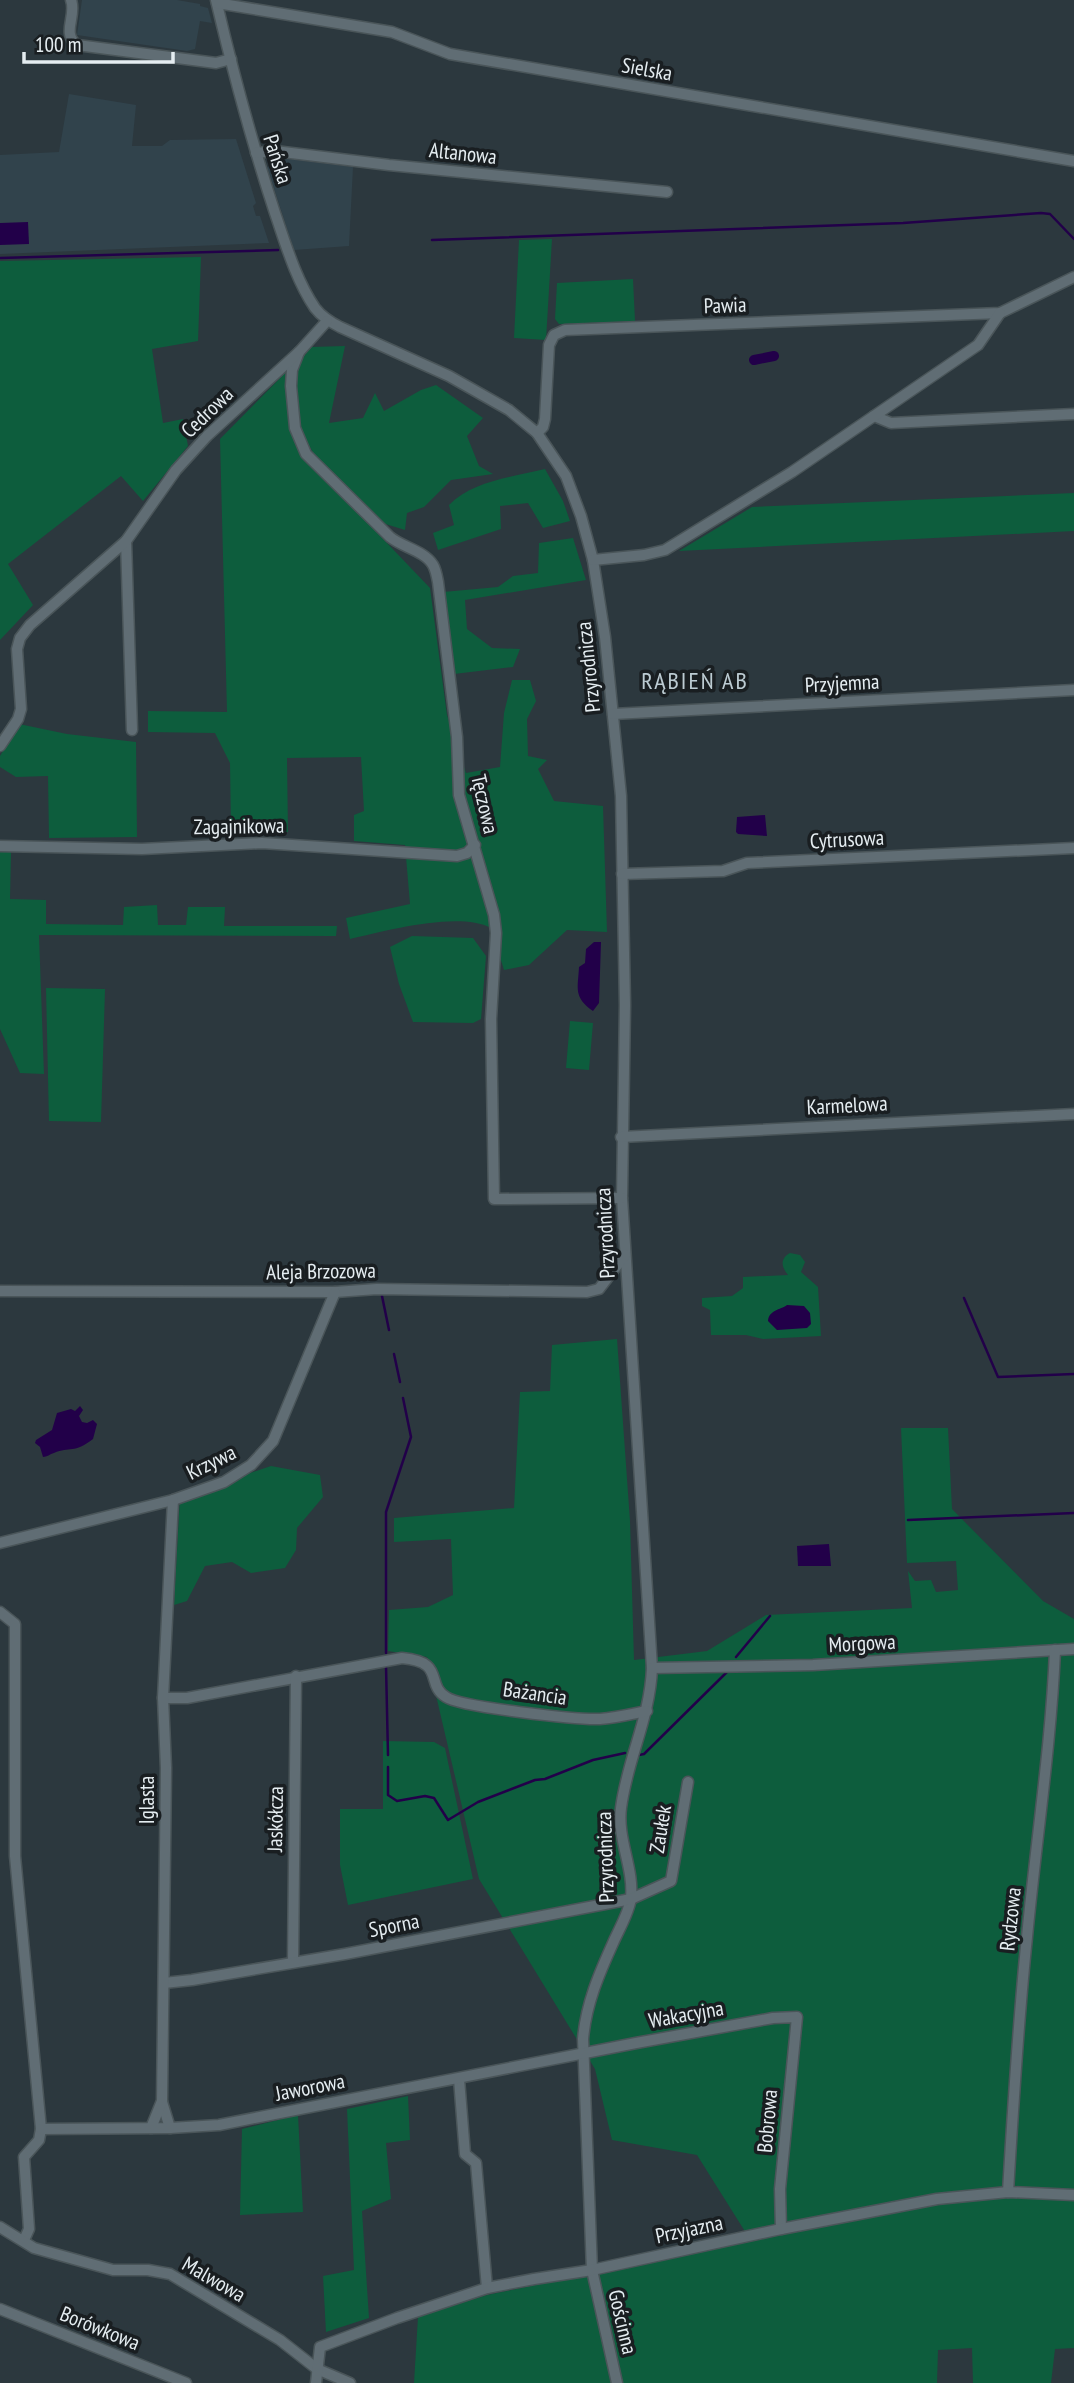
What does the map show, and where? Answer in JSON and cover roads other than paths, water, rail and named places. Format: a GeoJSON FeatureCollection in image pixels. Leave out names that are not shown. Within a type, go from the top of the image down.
{"type":"FeatureCollection","features":[{"type":"Feature","properties":{"kind":"street"},"geometry":{"type":"LineString","coordinates":[[71,0],[73,6],[69,35],[71,41],[78,45],[216,63],[231,59]]}},
{"type":"Feature","properties":{"kind":"street","name":"Pańska"},"geometry":{"type":"LineString","coordinates":[[216,2],[256,153],[296,269],[307,295],[327,321]]}},
{"type":"Feature","properties":{"kind":"street","name":"Sielska"},"geometry":{"type":"LineString","coordinates":[[216,2],[393,32],[450,54],[1074,161]]}},
{"type":"Feature","properties":{"kind":"street","name":"Altanowa"},"geometry":{"type":"LineString","coordinates":[[256,153],[275,151],[667,192]]}},
{"type":"Feature","properties":{"kind":"street","name":"Pawia"},"geometry":{"type":"LineString","coordinates":[[537,432],[543,427],[545,419],[549,345],[554,335],[565,330],[1000,313],[1074,277]]}},
{"type":"Feature","properties":{"kind":"street","name":"Pawia"},"geometry":{"type":"LineString","coordinates":[[593,560],[665,550],[792,472],[978,345],[1000,313]]}},
{"type":"Feature","properties":{"kind":"street","name":"Cedrowa"},"geometry":{"type":"LineString","coordinates":[[0,746],[18,719],[21,709],[17,649],[20,638],[30,625],[126,541],[176,470],[207,436],[299,352],[327,321]]}},
{"type":"Feature","properties":{"kind":"street","name":"Przyrodnicza"},"geometry":{"type":"LineString","coordinates":[[327,321],[449,376],[509,410],[537,432],[566,476],[581,516],[593,560],[606,637],[621,796],[625,1005],[622,1198],[652,1668],[647,1711],[625,1784],[620,1811],[621,1841],[630,1877],[631,1899],[589,2001],[585,2021],[583,2053],[592,2270]]}},
{"type":"Feature","properties":{"kind":"street","name":"Tęczowa"},"geometry":{"type":"LineString","coordinates":[[299,352],[292,370],[291,386],[295,428],[306,454],[390,537],[427,559],[433,565],[438,582],[454,706],[459,795],[494,915],[496,933],[491,1019],[494,1199],[622,1198]]}},
{"type":"Feature","properties":{"kind":"street"},"geometry":{"type":"LineString","coordinates":[[874,416],[891,423],[1074,414]]}},
{"type":"Feature","properties":{"kind":"street"},"geometry":{"type":"LineString","coordinates":[[126,541],[132,730]]}},
{"type":"Feature","properties":{"kind":"street","name":"Przyjemna"},"geometry":{"type":"LineString","coordinates":[[613,714],[1074,690]]}},
{"type":"Feature","properties":{"kind":"street","name":"Zagajnikowa"},"geometry":{"type":"LineString","coordinates":[[0,846],[142,849],[261,843],[457,856],[467,853],[475,845]]}},
{"type":"Feature","properties":{"kind":"street","name":"Cytrusowa"},"geometry":{"type":"LineString","coordinates":[[622,874],[723,871],[747,863],[1074,848]]}},
{"type":"Feature","properties":{"kind":"street","name":"Karmelowa"},"geometry":{"type":"LineString","coordinates":[[621,1137],[1074,1114]]}},
{"type":"Feature","properties":{"kind":"street","name":"Aleja Brzozowa"},"geometry":{"type":"LineString","coordinates":[[0,1291],[335,1292],[377,1289],[587,1292],[599,1289],[625,1254]]}},
{"type":"Feature","properties":{"kind":"street","name":"Krzywa"},"geometry":{"type":"LineString","coordinates":[[0,1543],[173,1500],[224,1482],[251,1465],[265,1450],[284,1417],[335,1292]]}},
{"type":"Feature","properties":{"kind":"street","name":"Iglasta"},"geometry":{"type":"LineString","coordinates":[[170,2128],[162,2101],[166,1768],[163,1698],[173,1500]]}},
{"type":"Feature","properties":{"kind":"street"},"geometry":{"type":"LineString","coordinates":[[0,1612],[15,1624],[15,1856],[41,2129],[38,2140],[24,2157],[29,2230],[24,2240]]}},
{"type":"Feature","properties":{"kind":"street","name":"Morgowa"},"geometry":{"type":"LineString","coordinates":[[652,1668],[813,1665],[1074,1649]]}},
{"type":"Feature","properties":{"kind":"street","name":"Rydzowa"},"geometry":{"type":"LineString","coordinates":[[1008,2192],[1017,2044],[1044,1797],[1055,1650]]}},
{"type":"Feature","properties":{"kind":"street","name":"Bażancia"},"geometry":{"type":"LineString","coordinates":[[296,1676],[402,1658],[415,1659],[426,1664],[434,1673],[438,1688],[446,1697],[466,1704],[600,1719],[647,1711]]}},
{"type":"Feature","properties":{"kind":"street"},"geometry":{"type":"LineString","coordinates":[[163,1698],[187,1698],[296,1676]]}},
{"type":"Feature","properties":{"kind":"street","name":"Jaskółcza"},"geometry":{"type":"LineString","coordinates":[[293,1962],[296,1676]]}},
{"type":"Feature","properties":{"kind":"street","name":"Zaułek"},"geometry":{"type":"LineString","coordinates":[[631,1899],[671,1881],[688,1782]]}},
{"type":"Feature","properties":{"kind":"street","name":"Sporna"},"geometry":{"type":"LineString","coordinates":[[164,1983],[293,1962],[631,1899]]}},
{"type":"Feature","properties":{"kind":"street","name":"Wakacyjna"},"geometry":{"type":"LineString","coordinates":[[583,2053],[773,2018],[797,2018]]}},
{"type":"Feature","properties":{"kind":"street","name":"Bobrowa"},"geometry":{"type":"LineString","coordinates":[[781,2229],[780,2189],[797,2018]]}},
{"type":"Feature","properties":{"kind":"street","name":"Jaworowa"},"geometry":{"type":"LineString","coordinates":[[41,2129],[219,2125],[583,2053]]}},
{"type":"Feature","properties":{"kind":"street"},"geometry":{"type":"LineString","coordinates":[[459,2079],[465,2154],[476,2163],[487,2288]]}},
{"type":"Feature","properties":{"kind":"street","name":"Iglasta"},"geometry":{"type":"LineString","coordinates":[[151,2128],[162,2101]]}},
{"type":"Feature","properties":{"kind":"street","name":"Przyjazna"},"geometry":{"type":"LineString","coordinates":[[317,2369],[320,2347],[487,2288],[592,2270],[937,2199],[1008,2192],[1074,2195]]}},
{"type":"Feature","properties":{"kind":"street","name":"Malwowa"},"geometry":{"type":"LineString","coordinates":[[0,2227],[34,2248],[113,2270],[148,2270],[170,2274],[280,2340],[317,2369],[351,2383]]}},
{"type":"Feature","properties":{"kind":"street","name":"Gościnna"},"geometry":{"type":"LineString","coordinates":[[592,2270],[617,2383]]}},
{"type":"Feature","properties":{"kind":"street","name":"Borówkowa"},"geometry":{"type":"LineString","coordinates":[[0,2309],[186,2383]]}},
{"type":"Feature","properties":{"kind":"street"},"geometry":{"type":"LineString","coordinates":[[316,2383],[317,2369]]}},
{"type":"Feature","properties":{"kind":"waterway"},"geometry":{"type":"LineString","coordinates":[[432,240],[903,223],[1041,213],[1050,214],[1074,239]]}},
{"type":"Feature","properties":{"kind":"waterway"},"geometry":{"type":"LineString","coordinates":[[0,258],[278,250]]}},
{"type":"Feature","properties":{"kind":"waterway"},"geometry":{"type":"LineString","coordinates":[[754,360],[774,356]]}},
{"type":"Feature","properties":{"kind":"waterway"},"geometry":{"type":"LineString","coordinates":[[382,1296],[389,1330]]}},
{"type":"Feature","properties":{"kind":"waterway"},"geometry":{"type":"LineString","coordinates":[[964,1298],[998,1377],[1074,1374]]}},
{"type":"Feature","properties":{"kind":"waterway"},"geometry":{"type":"LineString","coordinates":[[394,1354],[400,1382]]}},
{"type":"Feature","properties":{"kind":"waterway"},"geometry":{"type":"LineString","coordinates":[[386,1653],[386,1512],[411,1437],[403,1398]]}},
{"type":"Feature","properties":{"kind":"waterway"},"geometry":{"type":"LineString","coordinates":[[908,1520],[1074,1513]]}},
{"type":"Feature","properties":{"kind":"waterway"},"geometry":{"type":"LineString","coordinates":[[736,1657],[770,1616]]}},
{"type":"Feature","properties":{"kind":"waterway"},"geometry":{"type":"LineString","coordinates":[[386,1666],[388,1755]]}},
{"type":"Feature","properties":{"kind":"waterway"},"geometry":{"type":"LineString","coordinates":[[639,1755],[644,1754],[728,1671]]}},
{"type":"Feature","properties":{"kind":"waterway"},"geometry":{"type":"LineString","coordinates":[[388,1767],[388,1795],[397,1801],[425,1796],[434,1798],[448,1820],[478,1802],[535,1780],[545,1779],[593,1760],[625,1753]]}},
{"type":"Feature","properties":{"kind":"district","name":"RĄBIEŃ AB"},"geometry":{"type":"Point","coordinates":[695,680]}}]}
